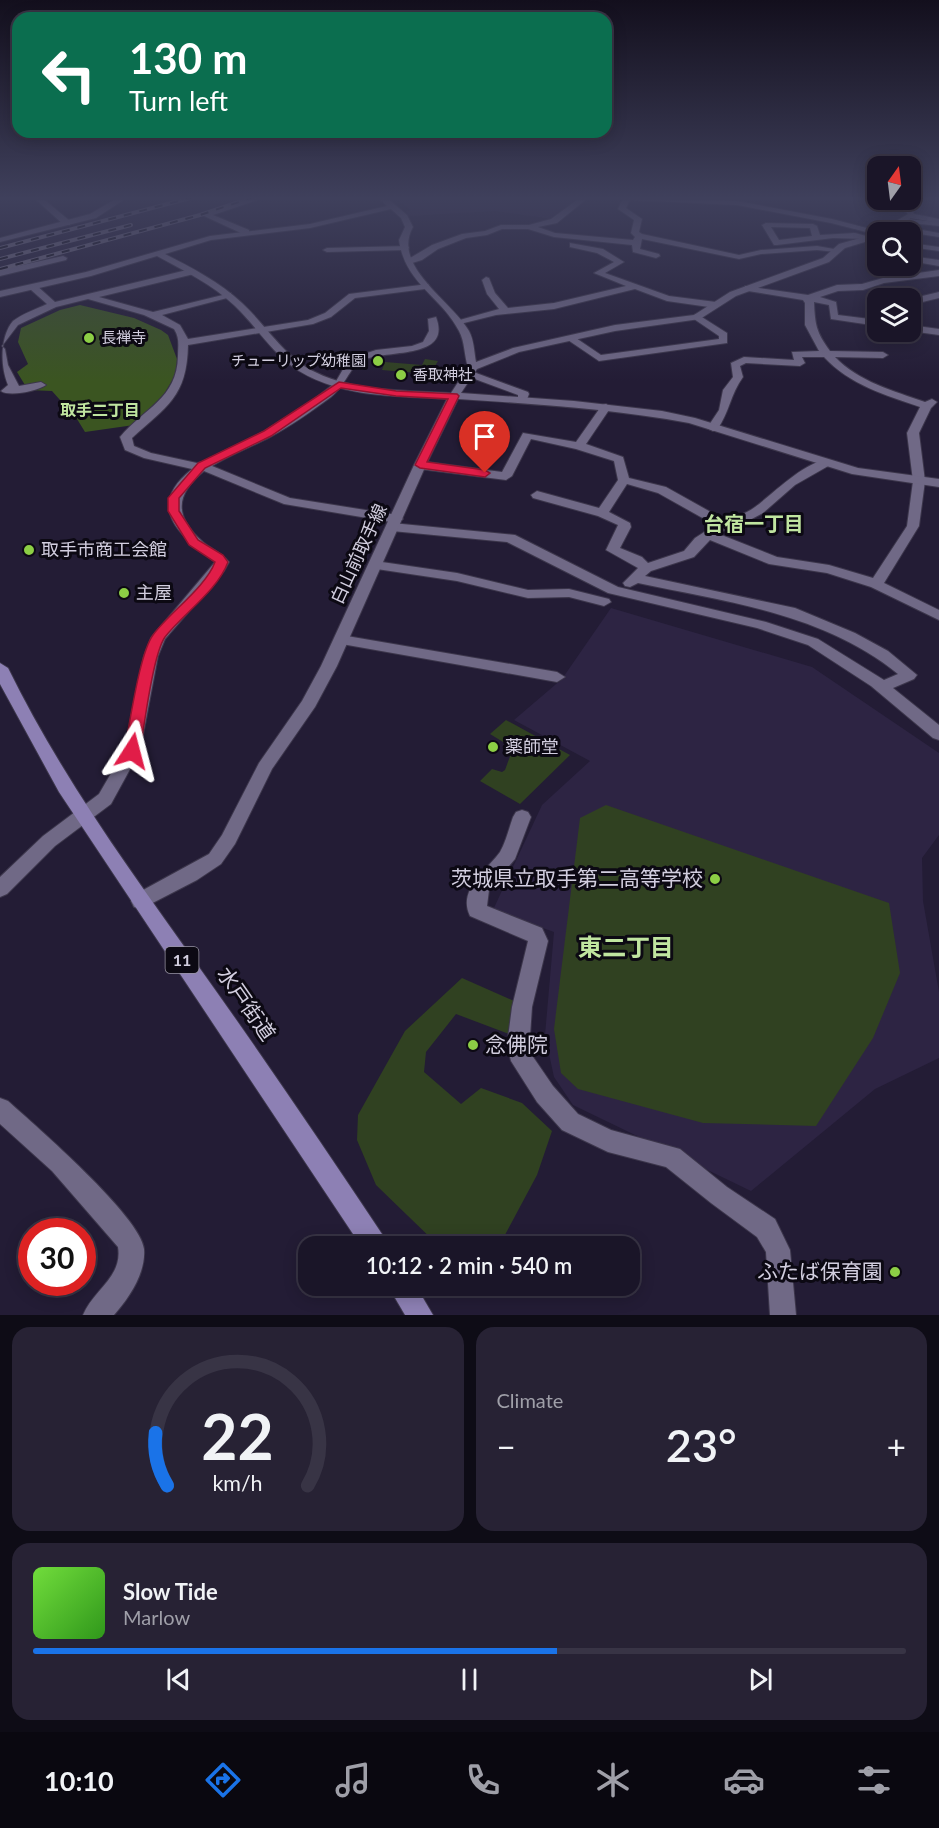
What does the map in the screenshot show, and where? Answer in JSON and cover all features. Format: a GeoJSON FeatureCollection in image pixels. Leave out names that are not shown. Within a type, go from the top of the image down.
{"type":"FeatureCollection","features":[{"type":"Feature","properties":{"kind":"main road","name":"水戸街道"},"geometry":{"type":"LineString","coordinates":[[0,668],[38,742],[82,816],[237,1038],[368,1236]]}},
{"type":"Feature","properties":{"kind":"main road"},"geometry":{"type":"LineString","coordinates":[[408,1296],[420,1315]]}},
{"type":"Feature","properties":{"kind":"street"},"geometry":{"type":"LineString","coordinates":[[0,273],[61,258]]}},
{"type":"Feature","properties":{"kind":"street"},"geometry":{"type":"LineString","coordinates":[[1,293],[33,287],[137,258]]}},
{"type":"Feature","properties":{"kind":"street"},"geometry":{"type":"LineString","coordinates":[[166,258],[228,295],[279,351],[299,368],[339,385],[396,394],[522,400],[606,407],[665,415],[691,420],[856,471],[939,483]]}},
{"type":"Feature","properties":{"kind":"street"},"geometry":{"type":"LineString","coordinates":[[418,258],[409,261],[411,271],[459,323],[469,339],[470,370]]}},
{"type":"Feature","properties":{"kind":"street"},"geometry":{"type":"LineString","coordinates":[[616,258],[620,262],[598,273],[667,298],[716,305]]}},
{"type":"Feature","properties":{"kind":"street"},"geometry":{"type":"LineString","coordinates":[[470,370],[516,350],[615,328],[697,317],[733,294],[828,258]]}},
{"type":"Feature","properties":{"kind":"street"},"geometry":{"type":"LineString","coordinates":[[921,260],[939,263]]}},
{"type":"Feature","properties":{"kind":"street"},"geometry":{"type":"LineString","coordinates":[[0,344],[8,330],[25,317],[53,305],[190,272]]}},
{"type":"Feature","properties":{"kind":"street"},"geometry":{"type":"LineString","coordinates":[[807,299],[837,288],[863,287],[883,280],[939,273]]}},
{"type":"Feature","properties":{"kind":"street"},"geometry":{"type":"LineString","coordinates":[[486,280],[490,294],[505,310]]}},
{"type":"Feature","properties":{"kind":"street"},"geometry":{"type":"LineString","coordinates":[[184,343],[320,318],[352,296],[424,286]]}},
{"type":"Feature","properties":{"kind":"street"},"geometry":{"type":"LineString","coordinates":[[33,287],[53,305]]}},
{"type":"Feature","properties":{"kind":"street"},"geometry":{"type":"LineString","coordinates":[[459,323],[505,310],[554,306],[633,287]]}},
{"type":"Feature","properties":{"kind":"street"},"geometry":{"type":"LineString","coordinates":[[748,288],[833,304],[834,317],[867,321]]}},
{"type":"Feature","properties":{"kind":"street"},"geometry":{"type":"LineString","coordinates":[[921,299],[939,294]]}},
{"type":"Feature","properties":{"kind":"street"},"geometry":{"type":"LineString","coordinates":[[151,315],[228,295]]}},
{"type":"Feature","properties":{"kind":"street"},"geometry":{"type":"LineString","coordinates":[[86,296],[151,315],[176,325],[184,343],[183,367],[178,384],[166,399],[126,437],[129,448],[148,456],[200,466],[288,501],[395,523],[510,538],[620,593],[761,625],[813,642],[882,687],[939,734]]}},
{"type":"Feature","properties":{"kind":"street"},"geometry":{"type":"LineString","coordinates":[[807,299],[810,303],[807,315],[809,324],[823,352],[857,380],[929,404],[913,433],[919,481],[911,530],[876,584]]}},
{"type":"Feature","properties":{"kind":"street"},"geometry":{"type":"LineString","coordinates":[[10,317],[25,317]]}},
{"type":"Feature","properties":{"kind":"street"},"geometry":{"type":"LineString","coordinates":[[570,338],[599,358],[724,341],[724,335],[697,317]]}},
{"type":"Feature","properties":{"kind":"street"},"geometry":{"type":"LineString","coordinates":[[2,883],[49,841],[105,799],[132,751],[151,656],[158,638],[195,598],[222,562],[193,543],[173,511],[174,498],[200,466],[268,433],[339,385],[353,361],[379,352],[416,349],[430,341],[435,329],[433,319]]}},
{"type":"Feature","properties":{"kind":"street"},"geometry":{"type":"LineString","coordinates":[[921,330],[939,332]]}},
{"type":"Feature","properties":{"kind":"street"},"geometry":{"type":"LineString","coordinates":[[0,349],[3,365],[14,386],[4,392]]}},
{"type":"Feature","properties":{"kind":"street"},"geometry":{"type":"LineString","coordinates":[[713,428],[724,410],[728,390],[738,377],[735,364],[739,362],[752,360],[800,363],[796,354],[823,352],[883,355]]}},
{"type":"Feature","properties":{"kind":"street"},"geometry":{"type":"LineString","coordinates":[[470,370],[512,387],[524,394],[522,400]]}},
{"type":"Feature","properties":{"kind":"street","name":"白山前取手線"},"geometry":{"type":"LineString","coordinates":[[141,901],[190,875],[215,859],[220,852],[240,819],[265,767],[309,703],[341,640],[420,465],[454,396],[470,370]]}},
{"type":"Feature","properties":{"kind":"street"},"geometry":{"type":"LineString","coordinates":[[4,392],[41,385]]}},
{"type":"Feature","properties":{"kind":"street"},"geometry":{"type":"LineString","coordinates":[[579,446],[606,407]]}},
{"type":"Feature","properties":{"kind":"street"},"geometry":{"type":"LineString","coordinates":[[420,465],[507,476],[527,435],[579,446],[619,459],[624,480],[602,513]]}},
{"type":"Feature","properties":{"kind":"street"},"geometry":{"type":"LineString","coordinates":[[620,593],[640,573],[689,554],[700,541],[725,524],[742,519],[759,510],[792,482],[826,463]]}},
{"type":"Feature","properties":{"kind":"street"},"geometry":{"type":"LineString","coordinates":[[624,480],[662,490],[711,519],[725,524]]}},
{"type":"Feature","properties":{"kind":"street"},"geometry":{"type":"LineString","coordinates":[[537,495],[602,513],[624,523],[625,527],[613,550],[637,560],[640,573]]}},
{"type":"Feature","properties":{"kind":"street"},"geometry":{"type":"LineString","coordinates":[[710,536],[774,561],[829,569],[876,584],[939,616]]}},
{"type":"Feature","properties":{"kind":"street"},"geometry":{"type":"LineString","coordinates":[[375,565],[457,577],[528,594],[569,593],[604,602]]}},
{"type":"Feature","properties":{"kind":"street"},"geometry":{"type":"LineString","coordinates":[[640,573],[790,611],[830,626],[883,654],[909,675],[882,687]]}},
{"type":"Feature","properties":{"kind":"street"},"geometry":{"type":"LineString","coordinates":[[341,640],[557,677]]}},
{"type":"Feature","properties":{"kind":"street"},"geometry":{"type":"LineString","coordinates":[[522,817],[509,854],[480,888],[477,910],[535,934],[538,941],[522,1007],[519,1054],[545,1094],[570,1122],[608,1141],[672,1157],[718,1195],[766,1228],[778,1250],[783,1315]]}},
{"type":"Feature","properties":{"kind":"street"},"geometry":{"type":"LineString","coordinates":[[0,1108],[60,1163],[130,1241],[134,1254],[121,1287],[96,1315]]}},
{"type":"Feature","properties":{"kind":"shaded area","name":"茨城県立取手第二高等学校"},"geometry":{"type":"Polygon","coordinates":[[[611,608],[812,667],[939,753],[939,835],[922,858],[923,901],[939,992],[939,1058],[875,1089],[751,1191],[573,1105],[554,1077],[545,1035],[554,932],[493,910],[542,805],[590,761],[514,720],[562,679],[611,608]]]}},
{"type":"Feature","properties":{"kind":"green space"},"geometry":{"type":"Polygon","coordinates":[[[80,305],[134,318],[168,335],[177,359],[176,374],[164,394],[134,425],[85,432],[77,419],[52,391],[28,390],[17,372],[28,364],[18,342],[21,328],[60,310],[80,305]]]}},
{"type":"Feature","properties":{"kind":"green space"},"geometry":{"type":"Polygon","coordinates":[[[425,359],[438,361],[430,374],[382,370],[385,362],[422,365],[425,359]]]}},
{"type":"Feature","properties":{"kind":"green space"},"geometry":{"type":"Polygon","coordinates":[[[506,720],[570,755],[520,804],[480,781],[492,769],[502,772],[505,770],[513,748],[490,734],[506,720]]]}},
{"type":"Feature","properties":{"kind":"green space"},"geometry":{"type":"Polygon","coordinates":[[[606,805],[889,903],[900,973],[873,1038],[816,1126],[703,1123],[578,1089],[561,1073],[554,1029],[580,818],[606,805]]]}},
{"type":"Feature","properties":{"kind":"green space"},"geometry":{"type":"Polygon","coordinates":[[[462,978],[514,1001],[509,1034],[456,1014],[426,1052],[424,1072],[461,1104],[481,1088],[522,1103],[552,1131],[537,1175],[504,1236],[429,1236],[376,1185],[357,1140],[358,1115],[405,1031],[462,978]]]}},
{"type":"Feature","properties":{"kind":"railway"},"geometry":{"type":"LineString","coordinates":[[0,269],[39,258]]}},
{"type":"Feature","properties":{"kind":"place","name":"長禅寺"},"geometry":{"type":"Point","coordinates":[89,338]}},
{"type":"Feature","properties":{"kind":"place","name":"チューリップ幼稚園"},"geometry":{"type":"Point","coordinates":[378,361]}},
{"type":"Feature","properties":{"kind":"place","name":"香取神社"},"geometry":{"type":"Point","coordinates":[401,375]}},
{"type":"Feature","properties":{"kind":"place","name":"取手市商工会館"},"geometry":{"type":"Point","coordinates":[29,550]}},
{"type":"Feature","properties":{"kind":"place","name":"主屋"},"geometry":{"type":"Point","coordinates":[124,593]}},
{"type":"Feature","properties":{"kind":"place","name":"薬師堂"},"geometry":{"type":"Point","coordinates":[493,747]}},
{"type":"Feature","properties":{"kind":"place","name":"茨城県立取手第二高等学校"},"geometry":{"type":"Point","coordinates":[715,879]}},
{"type":"Feature","properties":{"kind":"place","name":"念佛院"},"geometry":{"type":"Point","coordinates":[473,1045]}},
{"type":"Feature","properties":{"kind":"place","name":"ふたば保育園"},"geometry":{"type":"Point","coordinates":[895,1272]}},
{"type":"Feature","properties":{"kind":"district","name":"取手二丁目"},"geometry":{"type":"Point","coordinates":[100,410]}},
{"type":"Feature","properties":{"kind":"district","name":"台宿一丁目"},"geometry":{"type":"Point","coordinates":[754,524]}},
{"type":"Feature","properties":{"kind":"district","name":"東二丁目"},"geometry":{"type":"Point","coordinates":[626,948]}},
{"type":"Feature","properties":{"kind":"route"},"geometry":{"type":"LineString","coordinates":[[132,751],[151,656],[158,638],[170,622],[195,598],[222,562],[193,543],[173,511],[174,498],[201,465],[268,433],[339,385],[375,392],[454,396],[420,465],[485,473]]}}]}
